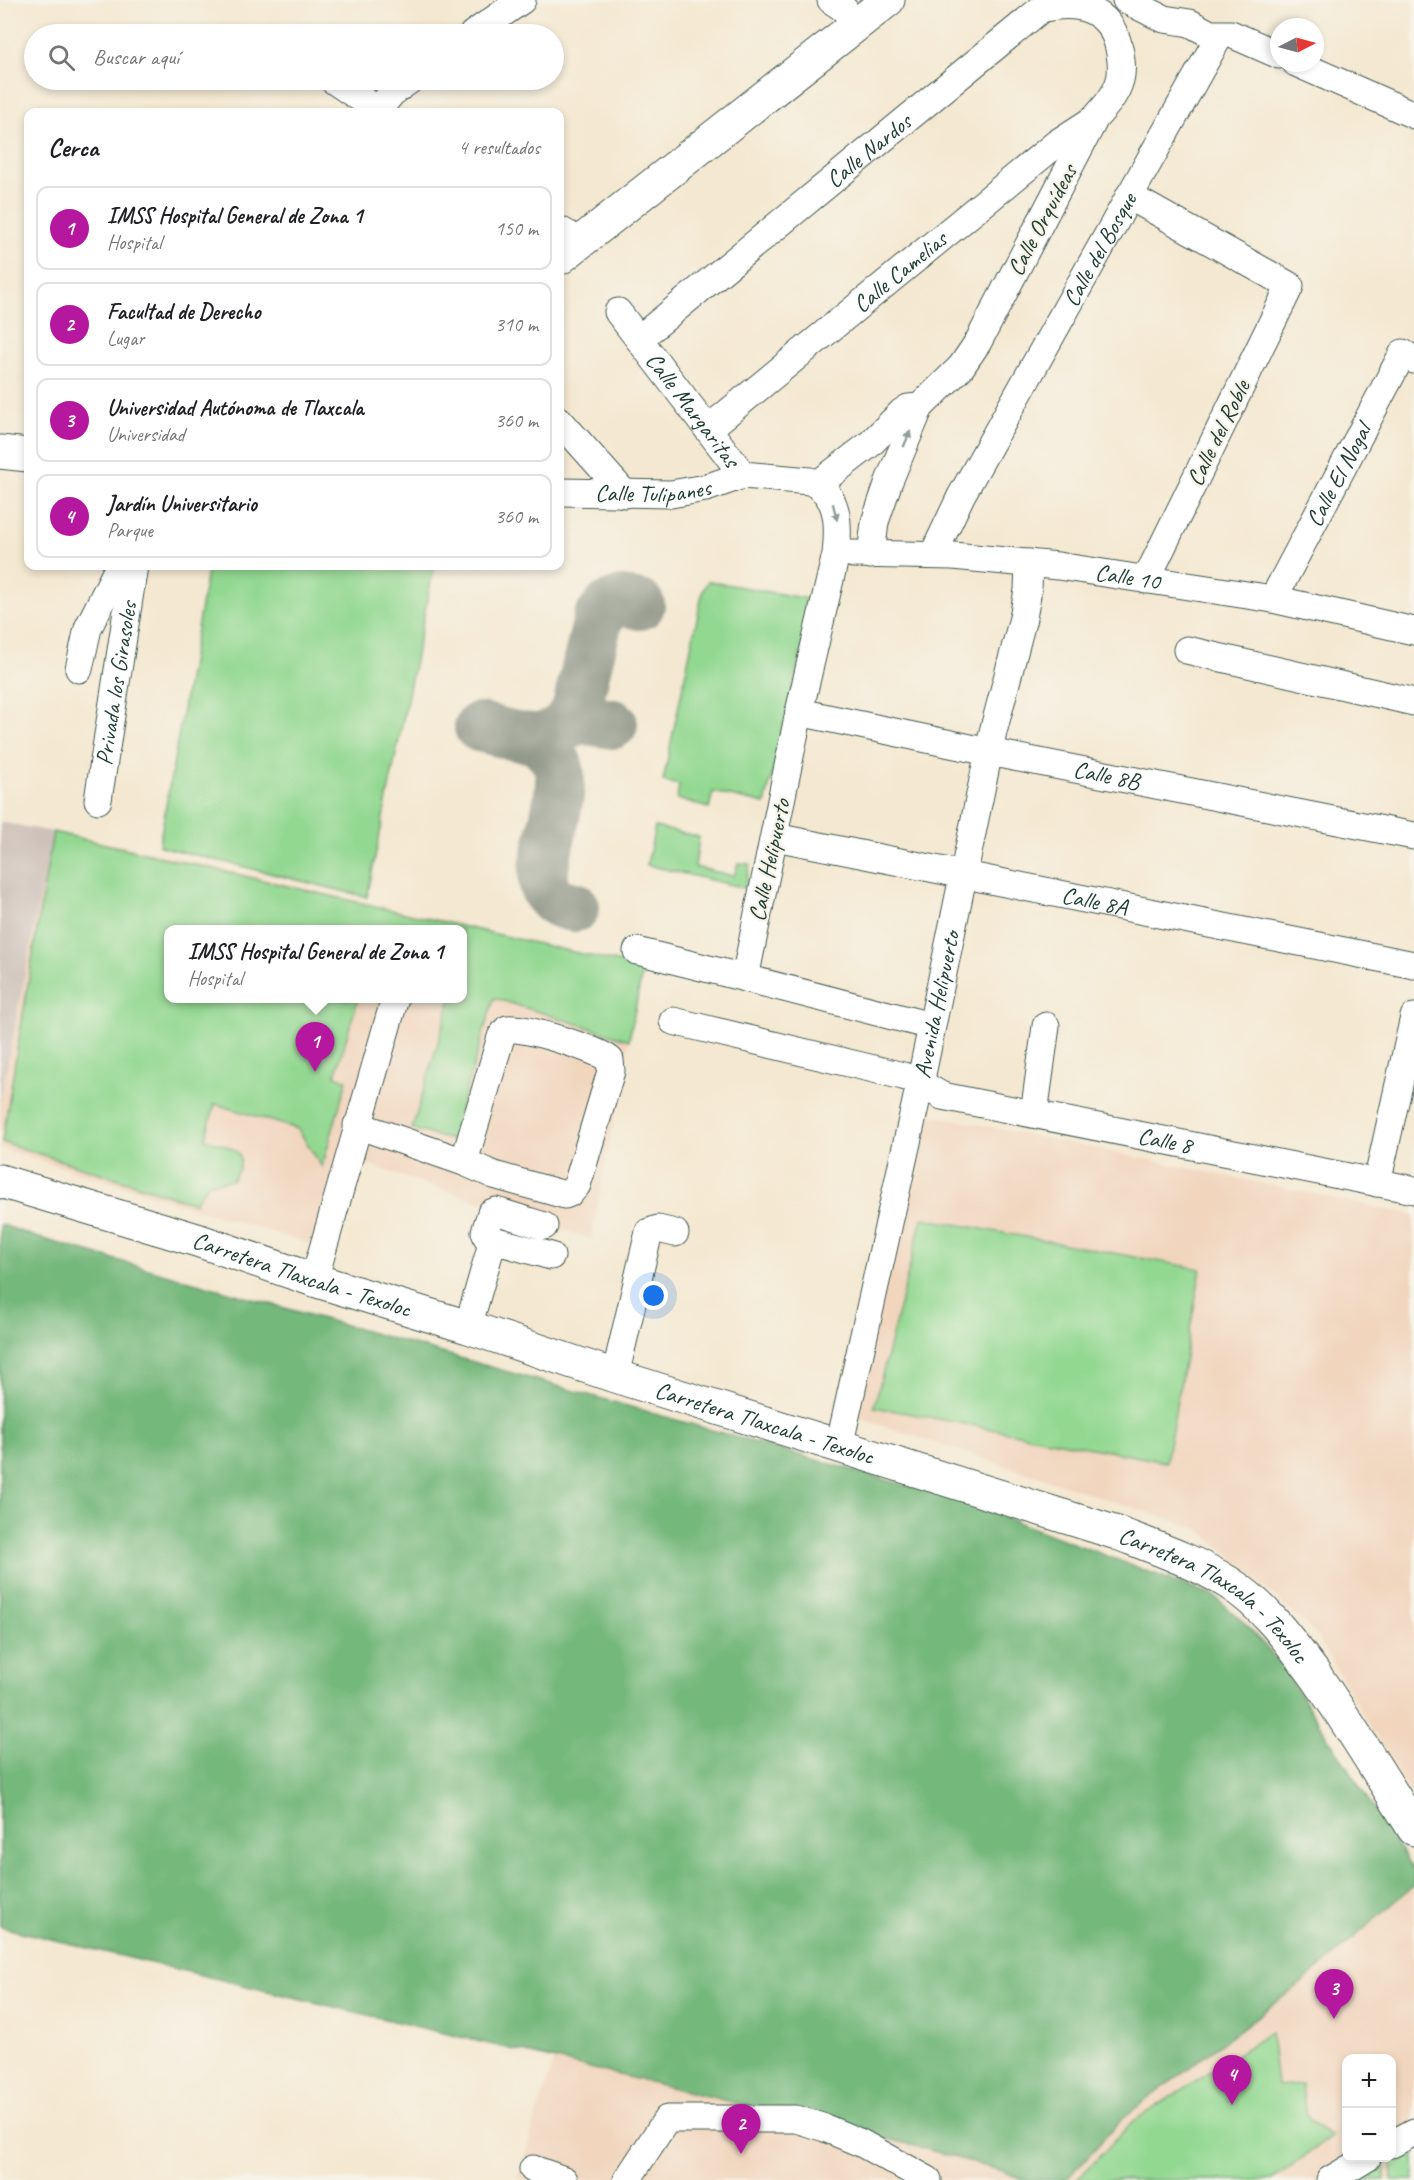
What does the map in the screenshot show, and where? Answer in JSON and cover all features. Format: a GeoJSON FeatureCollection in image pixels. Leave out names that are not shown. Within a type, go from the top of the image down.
{"type":"FeatureCollection","features":[{"type":"Feature","properties":{"kind":"main road"},"geometry":{"type":"LineString","coordinates":[[567,244],[888,0]]}},
{"type":"Feature","properties":{"kind":"main road"},"geometry":{"type":"LineString","coordinates":[[0,452],[24,455]]}},
{"type":"Feature","properties":{"kind":"main road","name":"Carretera Tlaxcala - Texoloc"},"geometry":{"type":"LineString","coordinates":[[0,1181],[197,1240],[314,1280],[468,1327],[615,1376],[1117,1533],[1189,1561],[1231,1584],[1281,1630],[1338,1708],[1414,1829]]}},
{"type":"Feature","properties":{"kind":"street"},"geometry":{"type":"LineString","coordinates":[[487,24],[522,0]]}},
{"type":"Feature","properties":{"kind":"street"},"geometry":{"type":"LineString","coordinates":[[831,0],[843,8],[856,25]]}},
{"type":"Feature","properties":{"kind":"street","name":"Calle Nardos"},"geometry":{"type":"LineString","coordinates":[[639,339],[1041,9],[1053,2],[1074,0],[1096,8],[1117,9]]}},
{"type":"Feature","properties":{"kind":"street"},"geometry":{"type":"LineString","coordinates":[[1117,9],[1185,22],[1210,34],[1231,34],[1270,51]]}},
{"type":"Feature","properties":{"kind":"street","name":"Calle Orquídeas"},"geometry":{"type":"LineString","coordinates":[[872,555],[875,522],[889,481],[920,407],[961,368],[974,349],[1095,118],[1116,89],[1122,69],[1117,9]]}},
{"type":"Feature","properties":{"kind":"street","name":"Calle del Bosque"},"geometry":{"type":"LineString","coordinates":[[933,555],[961,496],[1220,34]]}},
{"type":"Feature","properties":{"kind":"street"},"geometry":{"type":"LineString","coordinates":[[1316,72],[1414,115]]}},
{"type":"Feature","properties":{"kind":"street"},"geometry":{"type":"LineString","coordinates":[[348,90],[375,108]]}},
{"type":"Feature","properties":{"kind":"street"},"geometry":{"type":"LineString","coordinates":[[382,108],[396,90]]}},
{"type":"Feature","properties":{"kind":"street","name":"Calle Camelias"},"geometry":{"type":"LineString","coordinates":[[708,429],[1057,143],[1095,118]]}},
{"type":"Feature","properties":{"kind":"street"},"geometry":{"type":"LineString","coordinates":[[1023,171],[1058,190]]}},
{"type":"Feature","properties":{"kind":"street","name":"Calle del Roble"},"geometry":{"type":"LineString","coordinates":[[1129,196],[1290,286],[1146,580]]}},
{"type":"Feature","properties":{"kind":"street","name":"Calle Margaritas"},"geometry":{"type":"LineString","coordinates":[[618,312],[742,475],[799,478],[818,484]]}},
{"type":"Feature","properties":{"kind":"street","name":"Calle El Nogal"},"geometry":{"type":"LineString","coordinates":[[1273,599],[1409,356]]}},
{"type":"Feature","properties":{"kind":"street","name":"Calle Orquídeas"},"geometry":{"type":"LineString","coordinates":[[818,484],[862,450],[902,411],[920,407]]}},
{"type":"Feature","properties":{"kind":"street"},"geometry":{"type":"LineString","coordinates":[[564,425],[625,494]]}},
{"type":"Feature","properties":{"kind":"street"},"geometry":{"type":"LineString","coordinates":[[862,450],[889,481]]}},
{"type":"Feature","properties":{"kind":"street","name":"Calle Tulipanes"},"geometry":{"type":"LineString","coordinates":[[564,492],[625,494],[690,492],[742,475]]}},
{"type":"Feature","properties":{"kind":"street"},"geometry":{"type":"LineString","coordinates":[[818,484],[832,500],[836,511],[838,529],[836,554]]}},
{"type":"Feature","properties":{"kind":"street","name":"Calle 10"},"geometry":{"type":"LineString","coordinates":[[836,554],[933,555],[1029,563],[1273,599],[1326,609],[1414,631]]}},
{"type":"Feature","properties":{"kind":"street","name":"Calle Helipuerto"},"geometry":{"type":"LineString","coordinates":[[745,978],[799,712],[836,554]]}},
{"type":"Feature","properties":{"kind":"street","name":"Avenida Helipuerto"},"geometry":{"type":"LineString","coordinates":[[838,1447],[920,1084],[989,752],[1025,611],[1029,563]]}},
{"type":"Feature","properties":{"kind":"street"},"geometry":{"type":"LineString","coordinates":[[80,669],[88,628],[117,570]]}},
{"type":"Feature","properties":{"kind":"street","name":"Privada los Girasoles"},"geometry":{"type":"LineString","coordinates":[[98,800],[133,570]]}},
{"type":"Feature","properties":{"kind":"street"},"geometry":{"type":"LineString","coordinates":[[1187,650],[1414,702]]}},
{"type":"Feature","properties":{"kind":"street","name":"Calle 8B"},"geometry":{"type":"LineString","coordinates":[[799,712],[1414,836]]}},
{"type":"Feature","properties":{"kind":"street","name":"Calle 8A"},"geometry":{"type":"LineString","coordinates":[[775,837],[1414,965]]}},
{"type":"Feature","properties":{"kind":"street"},"geometry":{"type":"LineString","coordinates":[[636,951],[931,1026]]}},
{"type":"Feature","properties":{"kind":"street"},"geometry":{"type":"LineString","coordinates":[[314,1280],[394,1003]]}},
{"type":"Feature","properties":{"kind":"street"},"geometry":{"type":"LineString","coordinates":[[1377,1183],[1414,1017]]}},
{"type":"Feature","properties":{"kind":"street","name":"Calle 8"},"geometry":{"type":"LineString","coordinates":[[673,1021],[903,1076],[942,1096],[1414,1191]]}},
{"type":"Feature","properties":{"kind":"street"},"geometry":{"type":"LineString","coordinates":[[1034,1114],[1046,1026]]}},
{"type":"Feature","properties":{"kind":"street"},"geometry":{"type":"LineString","coordinates":[[357,1125],[464,1162],[494,1175],[560,1195],[570,1193],[577,1185],[611,1071],[610,1060],[602,1054],[541,1034],[517,1028],[507,1029],[501,1037],[464,1162]]}},
{"type":"Feature","properties":{"kind":"street"},"geometry":{"type":"LineString","coordinates":[[544,1226],[496,1210],[491,1214],[485,1235],[493,1240],[551,1256]]}},
{"type":"Feature","properties":{"kind":"street"},"geometry":{"type":"LineString","coordinates":[[615,1376],[650,1232],[658,1229],[675,1233]]}},
{"type":"Feature","properties":{"kind":"street"},"geometry":{"type":"LineString","coordinates":[[468,1327],[493,1240]]}},
{"type":"Feature","properties":{"kind":"street"},"geometry":{"type":"LineString","coordinates":[[627,2180],[667,2119],[787,2117],[825,2128],[861,2143],[928,2180]]}},
{"type":"Feature","properties":{"kind":"street"},"geometry":{"type":"LineString","coordinates":[[1396,2142],[1414,2132]]}},
{"type":"Feature","properties":{"kind":"street"},"geometry":{"type":"LineString","coordinates":[[1330,2180],[1359,2162]]}},
{"type":"Feature","properties":{"kind":"street"},"geometry":{"type":"LineString","coordinates":[[533,2169],[564,2180]]}},
{"type":"Feature","properties":{"kind":"shaded area"},"geometry":{"type":"Polygon","coordinates":[[[0,822],[53,832],[0,1103],[0,822]]]}},
{"type":"Feature","properties":{"kind":"shaded area"},"geometry":{"type":"Polygon","coordinates":[[[53,832],[158,853],[462,925],[164,925],[164,1003],[467,1003],[467,926],[643,968],[591,1239],[356,1161],[329,1250],[0,1148],[0,1103],[53,832]]]}},
{"type":"Feature","properties":{"kind":"shaded area"},"geometry":{"type":"Polygon","coordinates":[[[914,1111],[1414,1215],[1414,1801],[1315,1633],[1199,1529],[859,1418],[914,1111]]]}},
{"type":"Feature","properties":{"kind":"shaded area"},"geometry":{"type":"Polygon","coordinates":[[[1414,1885],[1414,2180],[1066,2180],[1125,2116],[1307,1979],[1414,1885]]]}},
{"type":"Feature","properties":{"kind":"shaded area"},"geometry":{"type":"Polygon","coordinates":[[[554,2060],[912,2145],[1002,2171],[1023,2180],[517,2180],[554,2060]]]}},
{"type":"Feature","properties":{"kind":"green space"},"geometry":{"type":"Polygon","coordinates":[[[207,570],[433,570],[367,897],[159,846],[207,570]]]}},
{"type":"Feature","properties":{"kind":"green space"},"geometry":{"type":"Polygon","coordinates":[[[708,581],[814,600],[765,804],[713,792],[709,808],[677,799],[679,785],[663,781],[703,590],[708,581]]]}},
{"type":"Feature","properties":{"kind":"green space"},"geometry":{"type":"Polygon","coordinates":[[[655,827],[699,837],[695,867],[734,876],[738,863],[750,864],[745,888],[647,865],[655,827]]]}},
{"type":"Feature","properties":{"kind":"green space"},"geometry":{"type":"Polygon","coordinates":[[[53,832],[456,925],[164,925],[164,1003],[357,1003],[335,1076],[347,1080],[322,1167],[298,1129],[215,1104],[205,1139],[229,1147],[239,1156],[241,1162],[232,1180],[209,1183],[194,1203],[2,1142],[53,832]]]}},
{"type":"Feature","properties":{"kind":"green space"},"geometry":{"type":"Polygon","coordinates":[[[467,927],[643,968],[629,1040],[494,998],[451,1140],[412,1129],[450,1003],[467,1003],[467,927]]]}},
{"type":"Feature","properties":{"kind":"green space"},"geometry":{"type":"Polygon","coordinates":[[[922,1218],[1201,1269],[1166,1462],[874,1407],[922,1218]]]}},
{"type":"Feature","properties":{"kind":"green space"},"geometry":{"type":"Polygon","coordinates":[[[0,1224],[36,1237],[964,1502],[1213,1596],[1248,1626],[1282,1666],[1414,1871],[1414,1885],[1307,1979],[1125,2116],[1066,2180],[1023,2180],[1002,2171],[912,2145],[0,1927],[0,1224]]]}},
{"type":"Feature","properties":{"kind":"green space"},"geometry":{"type":"Polygon","coordinates":[[[1271,2032],[1277,2086],[1302,2084],[1307,2116],[1315,2125],[1332,2136],[1272,2180],[1077,2180],[1132,2122],[1271,2032]]]}},
{"type":"Feature","properties":{"kind":"green space"},"geometry":{"type":"Polygon","coordinates":[[[1414,2142],[1414,2180],[1392,2180],[1392,2162],[1396,2162],[1396,2149],[1414,2142]]]}},
{"type":"Feature","properties":{"kind":"green space"},"geometry":{"type":"Polygon","coordinates":[[[1371,2162],[1386,2162],[1385,2180],[1342,2180],[1371,2162]]]}},
{"type":"Feature","properties":{"kind":"taxiway"},"geometry":{"type":"LineString","coordinates":[[479,727],[533,738],[544,737],[566,724],[576,711],[598,619],[608,606],[622,601],[640,605]]}},
{"type":"Feature","properties":{"kind":"taxiway"},"geometry":{"type":"LineString","coordinates":[[568,724],[579,719],[613,724]]}},
{"type":"Feature","properties":{"kind":"taxiway"},"geometry":{"type":"LineString","coordinates":[[537,740],[556,760],[560,783],[544,866],[545,889],[557,902],[575,907]]}},
{"type":"Feature","properties":{"kind":"place","name":"IMSS Hospital General de Zona 1"},"geometry":{"type":"Point","coordinates":[315,1072]}},
{"type":"Feature","properties":{"kind":"place","name":"Universidad Autónoma de Tlaxcala"},"geometry":{"type":"Point","coordinates":[1334,2019]}},
{"type":"Feature","properties":{"kind":"place","name":"Jardín Universitario"},"geometry":{"type":"Point","coordinates":[1232,2105]}},
{"type":"Feature","properties":{"kind":"place","name":"Facultad de Derecho"},"geometry":{"type":"Point","coordinates":[741,2154]}}]}
